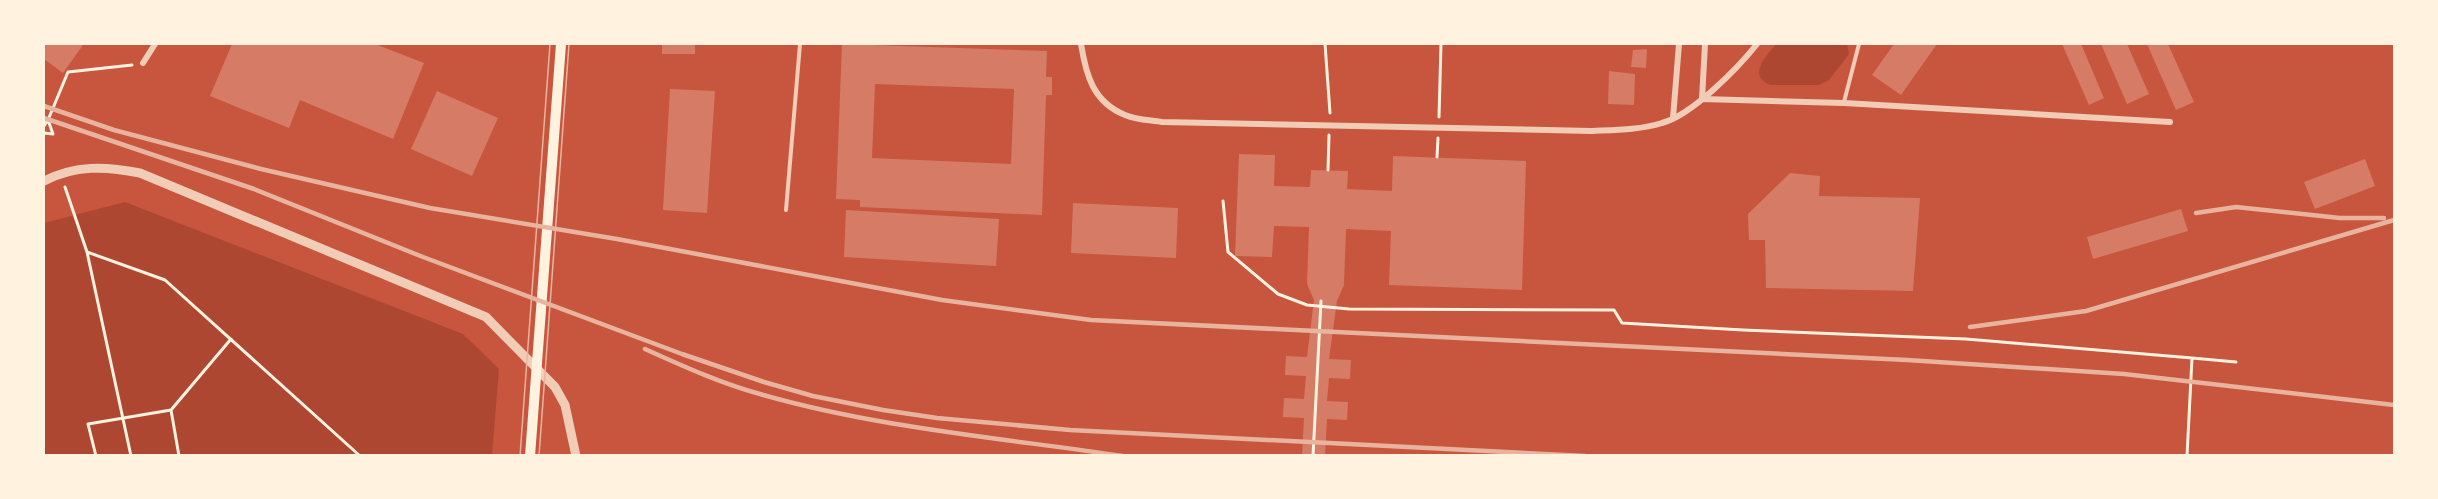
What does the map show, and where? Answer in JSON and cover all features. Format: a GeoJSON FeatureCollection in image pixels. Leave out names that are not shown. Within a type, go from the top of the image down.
{"type":"FeatureCollection","features":[{"type":"Feature","properties":{"kind":"main road"},"geometry":{"type":"LineString","coordinates":[[530,456],[561,44]]}},
{"type":"Feature","properties":{"kind":"street"},"geometry":{"type":"LineString","coordinates":[[143,63],[155,44]]}},
{"type":"Feature","properties":{"kind":"street"},"geometry":{"type":"LineString","coordinates":[[1081,44],[1085,72],[1101,100],[1125,115],[1162,122],[1592,131],[1662,123],[1673,118],[1702,99],[1757,44]]}},
{"type":"Feature","properties":{"kind":"street"},"geometry":{"type":"LineString","coordinates":[[1673,118],[1679,44]]}},
{"type":"Feature","properties":{"kind":"street"},"geometry":{"type":"LineString","coordinates":[[1702,99],[1705,44]]}},
{"type":"Feature","properties":{"kind":"street"},"geometry":{"type":"LineString","coordinates":[[1702,99],[1844,103],[2170,122]]}},
{"type":"Feature","properties":{"kind":"street"},"geometry":{"type":"LineString","coordinates":[[44,181],[61,172],[87,167],[112,168],[140,173],[486,317],[555,387],[564,405],[576,456]]}},
{"type":"Feature","properties":{"kind":"lane"},"geometry":{"type":"LineString","coordinates":[[786,210],[800,44]]}},
{"type":"Feature","properties":{"kind":"lane"},"geometry":{"type":"LineString","coordinates":[[1844,103],[1859,44]]}},
{"type":"Feature","properties":{"kind":"path"},"geometry":{"type":"LineString","coordinates":[[1325,44],[1330,100]]}},
{"type":"Feature","properties":{"kind":"path"},"geometry":{"type":"LineString","coordinates":[[1440,102],[1441,44]]}},
{"type":"Feature","properties":{"kind":"path"},"geometry":{"type":"LineString","coordinates":[[44,126],[68,72],[143,63]]}},
{"type":"Feature","properties":{"kind":"path"},"geometry":{"type":"LineString","coordinates":[[44,133],[53,134],[48,120]]}},
{"type":"Feature","properties":{"kind":"path"},"geometry":{"type":"LineString","coordinates":[[64,186],[87,252],[131,456]]}},
{"type":"Feature","properties":{"kind":"path"},"geometry":{"type":"LineString","coordinates":[[1223,201],[1228,252],[1278,294],[1307,305],[1349,309],[1614,310],[1622,322],[1743,330],[1966,339],[2236,362]]}},
{"type":"Feature","properties":{"kind":"path"},"geometry":{"type":"LineString","coordinates":[[87,252],[165,280],[360,456]]}},
{"type":"Feature","properties":{"kind":"path"},"geometry":{"type":"LineString","coordinates":[[1313,456],[1321,301]]}},
{"type":"Feature","properties":{"kind":"path"},"geometry":{"type":"LineString","coordinates":[[96,456],[88,424],[171,410],[231,339]]}},
{"type":"Feature","properties":{"kind":"path"},"geometry":{"type":"LineString","coordinates":[[2187,456],[2192,358]]}},
{"type":"Feature","properties":{"kind":"path"},"geometry":{"type":"LineString","coordinates":[[171,410],[179,456]]}},
{"type":"Feature","properties":{"kind":"shaded area"},"geometry":{"type":"Polygon","coordinates":[[[1776,44],[1847,44],[1849,54],[1829,80],[1819,85],[1770,85],[1763,81],[1759,71],[1776,44]]]}},
{"type":"Feature","properties":{"kind":"shaded area"},"geometry":{"type":"Polygon","coordinates":[[[125,202],[463,334],[499,369],[492,455],[44,456],[44,223],[125,202]]]}},
{"type":"Feature","properties":{"kind":"building"},"geometry":{"type":"Polygon","coordinates":[[[44,44],[83,45],[63,73],[44,59],[44,44]]]}},
{"type":"Feature","properties":{"kind":"building"},"geometry":{"type":"Polygon","coordinates":[[[232,44],[375,44],[424,63],[393,139],[300,100],[289,128],[210,96],[232,44]]]}},
{"type":"Feature","properties":{"kind":"building"},"geometry":{"type":"Polygon","coordinates":[[[662,44],[695,44],[695,54],[662,54],[662,44]]]}},
{"type":"Feature","properties":{"kind":"building"},"geometry":{"type":"Polygon","coordinates":[[[842,44],[1047,51],[1046,77],[1052,77],[1052,95],[1046,95],[1042,215],[860,207],[860,200],[836,199],[842,44]],[[875,84],[872,158],[1011,164],[1014,89],[875,84]]]}},
{"type":"Feature","properties":{"kind":"building"},"geometry":{"type":"Polygon","coordinates":[[[1894,44],[1937,44],[1901,95],[1872,75],[1894,44]]]}},
{"type":"Feature","properties":{"kind":"building"},"geometry":{"type":"Polygon","coordinates":[[[2062,44],[2081,44],[2104,98],[2089,105],[2062,44]]]}},
{"type":"Feature","properties":{"kind":"building"},"geometry":{"type":"Polygon","coordinates":[[[2101,44],[2127,44],[2149,94],[2127,104],[2101,44]]]}},
{"type":"Feature","properties":{"kind":"building"},"geometry":{"type":"Polygon","coordinates":[[[2147,44],[2168,44],[2194,102],[2176,110],[2147,44]]]}},
{"type":"Feature","properties":{"kind":"building"},"geometry":{"type":"Polygon","coordinates":[[[1647,49],[1646,68],[1631,67],[1633,50],[1647,49]]]}},
{"type":"Feature","properties":{"kind":"building"},"geometry":{"type":"Polygon","coordinates":[[[1609,71],[1635,74],[1634,105],[1608,104],[1609,71]]]}},
{"type":"Feature","properties":{"kind":"building"},"geometry":{"type":"Polygon","coordinates":[[[670,89],[715,91],[707,213],[663,210],[670,89]]]}},
{"type":"Feature","properties":{"kind":"building"},"geometry":{"type":"Polygon","coordinates":[[[437,91],[498,118],[472,176],[411,149],[437,91]]]}},
{"type":"Feature","properties":{"kind":"building"},"geometry":{"type":"Polygon","coordinates":[[[1239,154],[1275,155],[1274,186],[1310,187],[1311,170],[1348,171],[1347,189],[1392,191],[1393,156],[1526,161],[1522,290],[1389,285],[1391,231],[1346,229],[1344,285],[1337,301],[1329,359],[1351,360],[1350,379],[1329,378],[1327,401],[1348,402],[1347,420],[1327,419],[1325,456],[1302,456],[1304,418],[1283,417],[1284,398],[1304,399],[1306,376],[1285,375],[1286,356],[1307,357],[1314,300],[1307,284],[1309,227],[1274,226],[1272,257],[1235,256],[1239,154]]]}},
{"type":"Feature","properties":{"kind":"building"},"geometry":{"type":"Polygon","coordinates":[[[2365,159],[2375,186],[2315,209],[2304,182],[2365,159]]]}},
{"type":"Feature","properties":{"kind":"building"},"geometry":{"type":"Polygon","coordinates":[[[1790,173],[1820,176],[1819,196],[1920,198],[1913,291],[1766,288],[1765,240],[1749,240],[1748,214],[1790,173]]]}},
{"type":"Feature","properties":{"kind":"building"},"geometry":{"type":"Polygon","coordinates":[[[1073,203],[1178,208],[1176,258],[1071,253],[1073,203]]]}},
{"type":"Feature","properties":{"kind":"building"},"geometry":{"type":"Polygon","coordinates":[[[2181,209],[2188,231],[2093,259],[2087,237],[2181,209]]]}},
{"type":"Feature","properties":{"kind":"building"},"geometry":{"type":"Polygon","coordinates":[[[846,210],[999,219],[996,266],[844,257],[846,210]]]}},
{"type":"Feature","properties":{"kind":"tram line"},"geometry":{"type":"LineString","coordinates":[[520,456],[550,44]]}},
{"type":"Feature","properties":{"kind":"tram line"},"geometry":{"type":"LineString","coordinates":[[539,456],[569,44]]}},
{"type":"Feature","properties":{"kind":"railway"},"geometry":{"type":"LineString","coordinates":[[44,106],[114,130],[261,169],[430,208],[617,239],[942,300],[1091,320],[1907,360],[2124,374],[2394,405]]}},
{"type":"Feature","properties":{"kind":"railway"},"geometry":{"type":"LineString","coordinates":[[44,118],[254,189],[423,257],[682,354],[813,396],[937,418],[1070,430],[1585,456]]}},
{"type":"Feature","properties":{"kind":"railway"},"geometry":{"type":"LineString","coordinates":[[2196,213],[2236,207],[2340,218],[2384,218]]}},
{"type":"Feature","properties":{"kind":"railway"},"geometry":{"type":"LineString","coordinates":[[1970,327],[2086,311],[2394,220]]}},
{"type":"Feature","properties":{"kind":"railway"},"geometry":{"type":"LineString","coordinates":[[645,349],[730,385],[849,416],[1123,456]]}}]}
